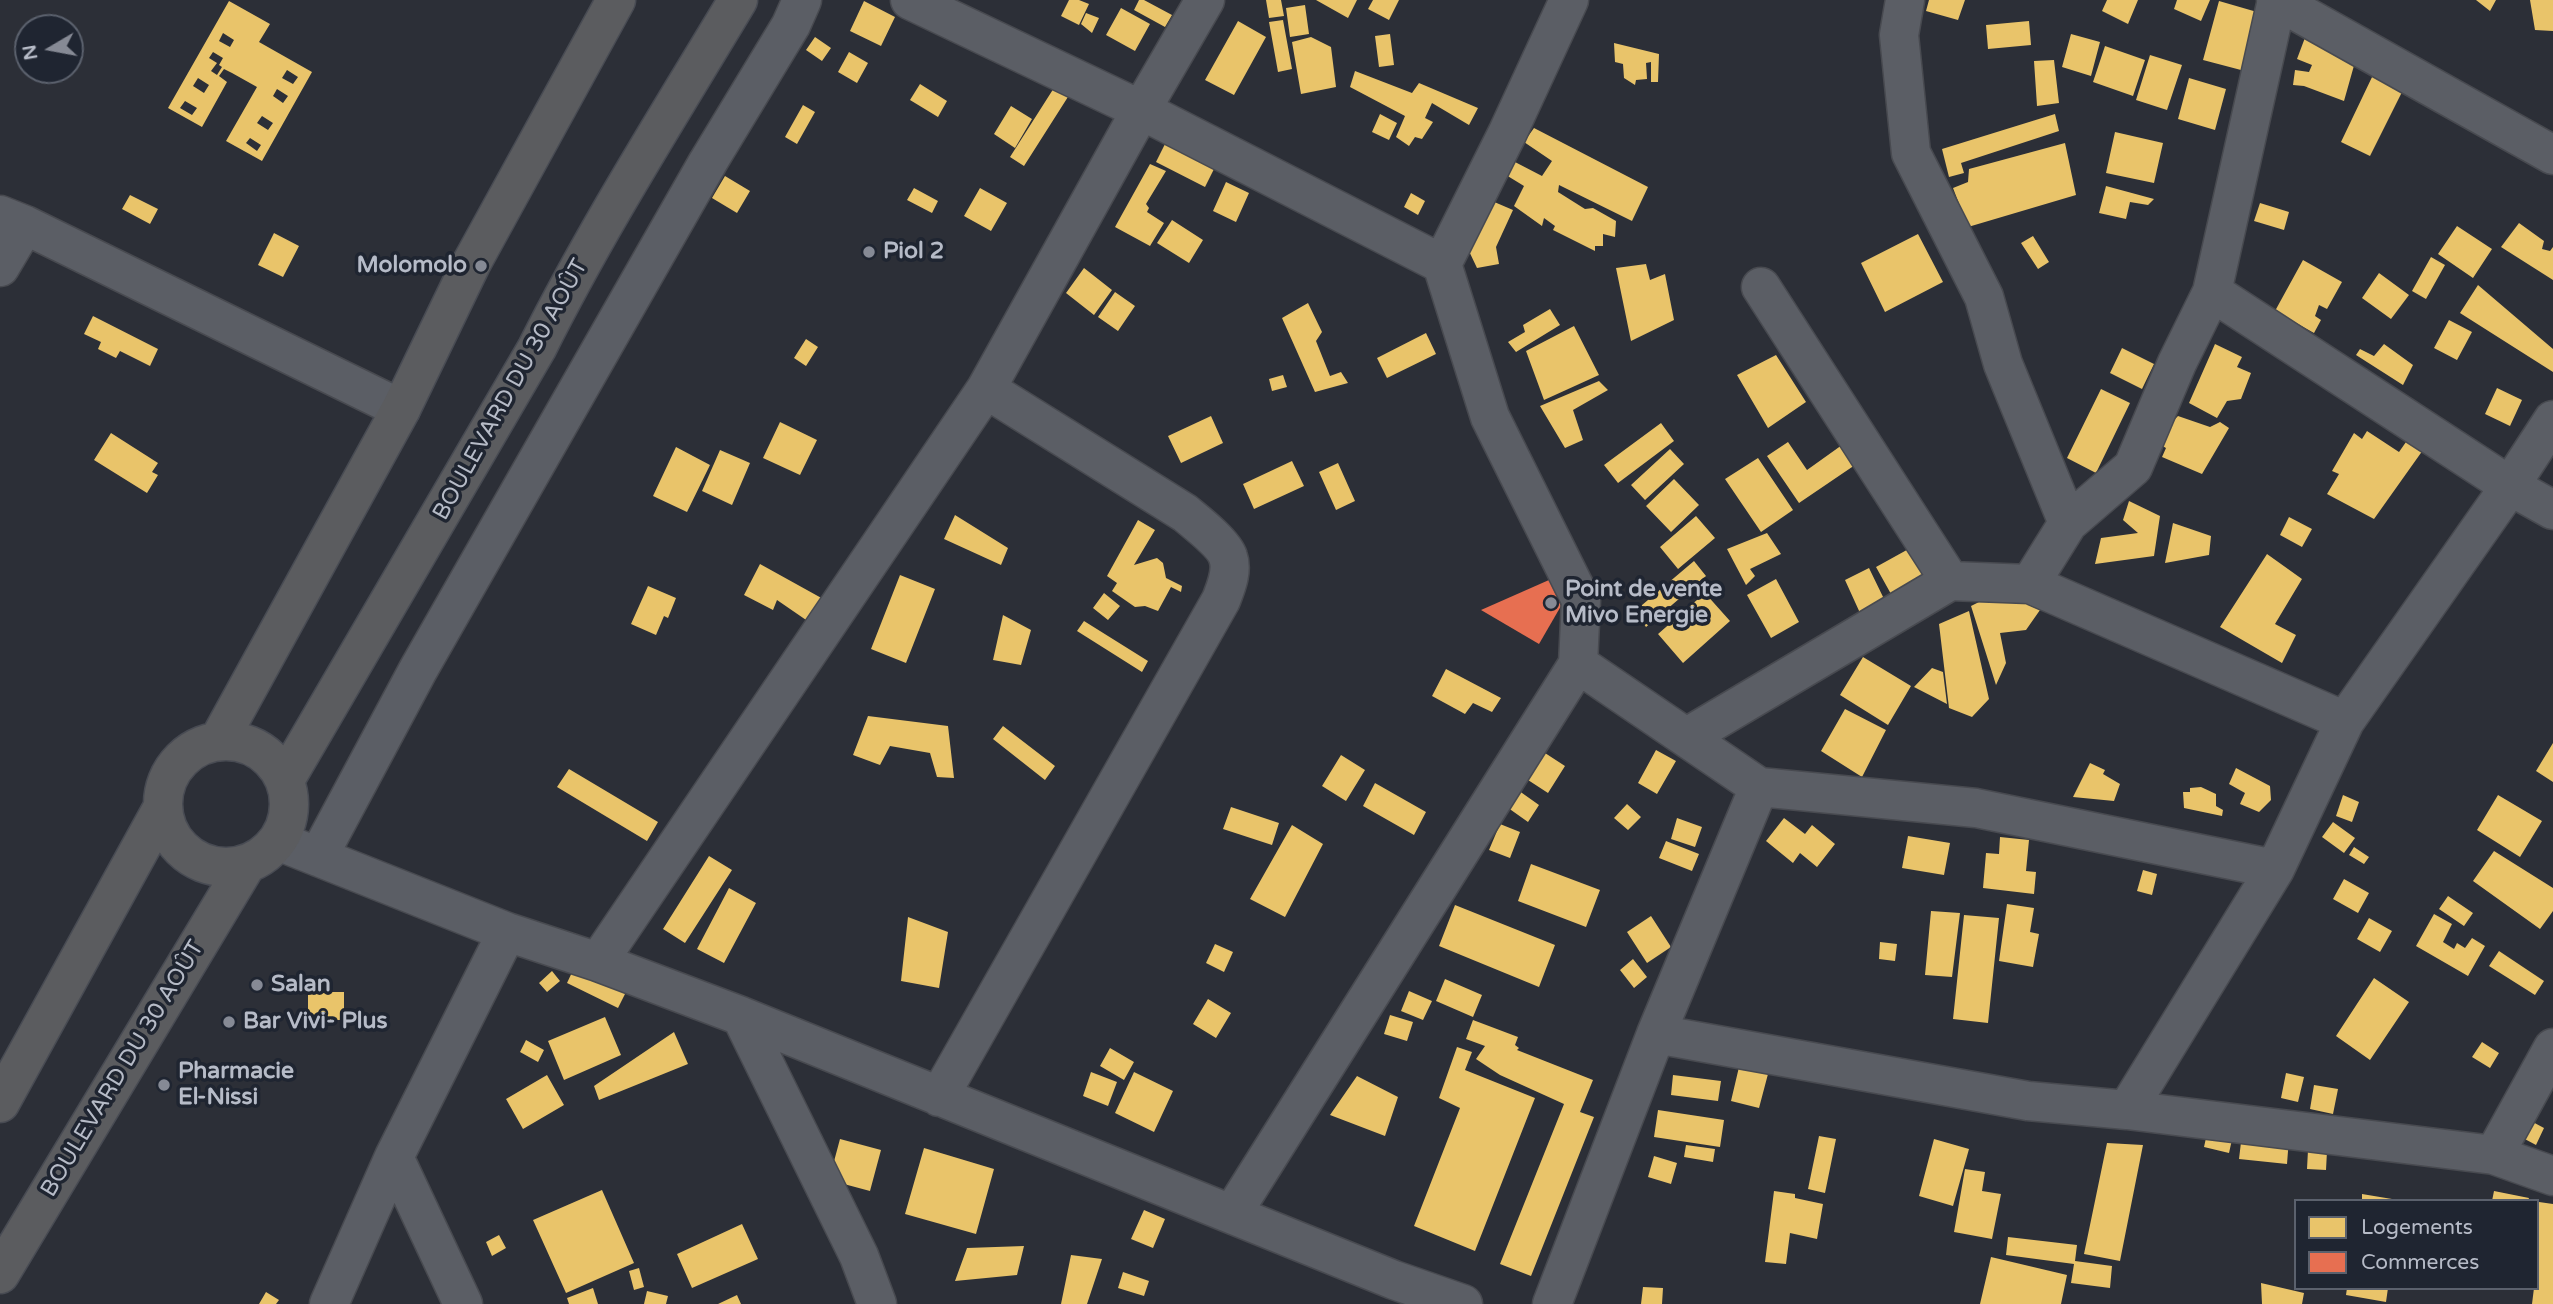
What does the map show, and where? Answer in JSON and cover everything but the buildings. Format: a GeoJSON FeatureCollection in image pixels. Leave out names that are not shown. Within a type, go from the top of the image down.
{"type":"FeatureCollection","features":[{"type":"Feature","properties":{"kind":"highway"},"geometry":{"type":"LineString","coordinates":[[219,740],[401,409],[471,264],[616,0]]}},
{"type":"Feature","properties":{"kind":"highway","name":"BOULEVARD DU 30 AOÛT"},"geometry":{"type":"LineString","coordinates":[[285,780],[537,348],[611,212],[738,0]]}},
{"type":"Feature","properties":{"kind":"highway"},"geometry":{"type":"LineString","coordinates":[[219,740],[238,741],[258,748],[274,762],[285,780],[290,801],[288,822],[278,841],[263,856],[246,864],[226,867],[208,864],[190,856],[177,843],[167,826],[163,807],[165,788],[172,770],[185,756],[201,745],[219,740]]}},
{"type":"Feature","properties":{"kind":"highway"},"geometry":{"type":"LineString","coordinates":[[4,1088],[163,807]]}},
{"type":"Feature","properties":{"kind":"highway","name":"BOULEVARD DU 30 AOÛT"},"geometry":{"type":"LineString","coordinates":[[0,1273],[246,864]]}},
{"type":"Feature","properties":{"kind":"street"},"geometry":{"type":"LineString","coordinates":[[318,857],[418,670],[701,174],[791,25],[802,0]]}},
{"type":"Feature","properties":{"kind":"street"},"geometry":{"type":"LineString","coordinates":[[910,0],[1141,110],[1442,264]]}},
{"type":"Feature","properties":{"kind":"street"},"geometry":{"type":"LineString","coordinates":[[598,962],[986,389],[1205,0]]}},
{"type":"Feature","properties":{"kind":"street"},"geometry":{"type":"LineString","coordinates":[[1232,1214],[1578,664],[1581,600],[1490,417],[1442,264],[1507,134],[1569,0]]}},
{"type":"Feature","properties":{"kind":"street"},"geometry":{"type":"LineString","coordinates":[[1905,0],[1899,35],[1912,153],[1984,297],[2003,364],[2068,523]]}},
{"type":"Feature","properties":{"kind":"street"},"geometry":{"type":"LineString","coordinates":[[2031,584],[2068,523],[2133,467],[2176,363],[2212,292],[2276,0],[2553,155]]}},
{"type":"Feature","properties":{"kind":"street"},"geometry":{"type":"LineString","coordinates":[[0,267],[12,220],[401,409]]}},
{"type":"Feature","properties":{"kind":"street"},"geometry":{"type":"LineString","coordinates":[[1761,288],[1950,581]]}},
{"type":"Feature","properties":{"kind":"street"},"geometry":{"type":"LineString","coordinates":[[2212,292],[2510,486],[2553,510]]}},
{"type":"Feature","properties":{"kind":"street"},"geometry":{"type":"LineString","coordinates":[[939,1097],[1221,600],[1229,578],[1228,556],[1207,531],[1185,513],[986,389]]}},
{"type":"Feature","properties":{"kind":"street"},"geometry":{"type":"LineString","coordinates":[[2127,1110],[2275,869],[2345,721],[2510,486],[2553,420]]}},
{"type":"Feature","properties":{"kind":"street"},"geometry":{"type":"LineString","coordinates":[[1686,737],[1950,581],[2031,584],[2345,721]]}},
{"type":"Feature","properties":{"kind":"street"},"geometry":{"type":"LineString","coordinates":[[1578,664],[1759,787],[1976,808],[2275,869]]}},
{"type":"Feature","properties":{"kind":"street"},"geometry":{"type":"LineString","coordinates":[[1552,1304],[1656,1034],[1759,787]]}},
{"type":"Feature","properties":{"kind":"street"},"geometry":{"type":"LineString","coordinates":[[278,841],[507,932],[598,962],[741,1016],[1232,1214],[1391,1292],[1463,1304]]}},
{"type":"Feature","properties":{"kind":"street"},"geometry":{"type":"LineString","coordinates":[[329,1304],[394,1157],[507,932]]}},
{"type":"Feature","properties":{"kind":"street"},"geometry":{"type":"LineString","coordinates":[[741,1016],[859,1256],[877,1304]]}},
{"type":"Feature","properties":{"kind":"street"},"geometry":{"type":"LineString","coordinates":[[1656,1034],[2000,1097],[2494,1155],[2553,1176]]}},
{"type":"Feature","properties":{"kind":"street"},"geometry":{"type":"LineString","coordinates":[[2494,1155],[2553,1048]]}},
{"type":"Feature","properties":{"kind":"street"},"geometry":{"type":"LineString","coordinates":[[394,1157],[463,1304]]}},
{"type":"Feature","properties":{"kind":"place","name":"Piol 2"},"geometry":{"type":"Point","coordinates":[869,252]}},
{"type":"Feature","properties":{"kind":"place","name":"Molomolo"},"geometry":{"type":"Point","coordinates":[481,266]}},
{"type":"Feature","properties":{"kind":"place","name":"Point de vente Mivo Energie"},"geometry":{"type":"Point","coordinates":[1551,603]}},
{"type":"Feature","properties":{"kind":"place","name":"Salan"},"geometry":{"type":"Point","coordinates":[257,985]}},
{"type":"Feature","properties":{"kind":"place","name":"Bar Vivi- Plus"},"geometry":{"type":"Point","coordinates":[229,1022]}},
{"type":"Feature","properties":{"kind":"place","name":"Pharmacie El-Nissi"},"geometry":{"type":"Point","coordinates":[164,1085]}}]}
